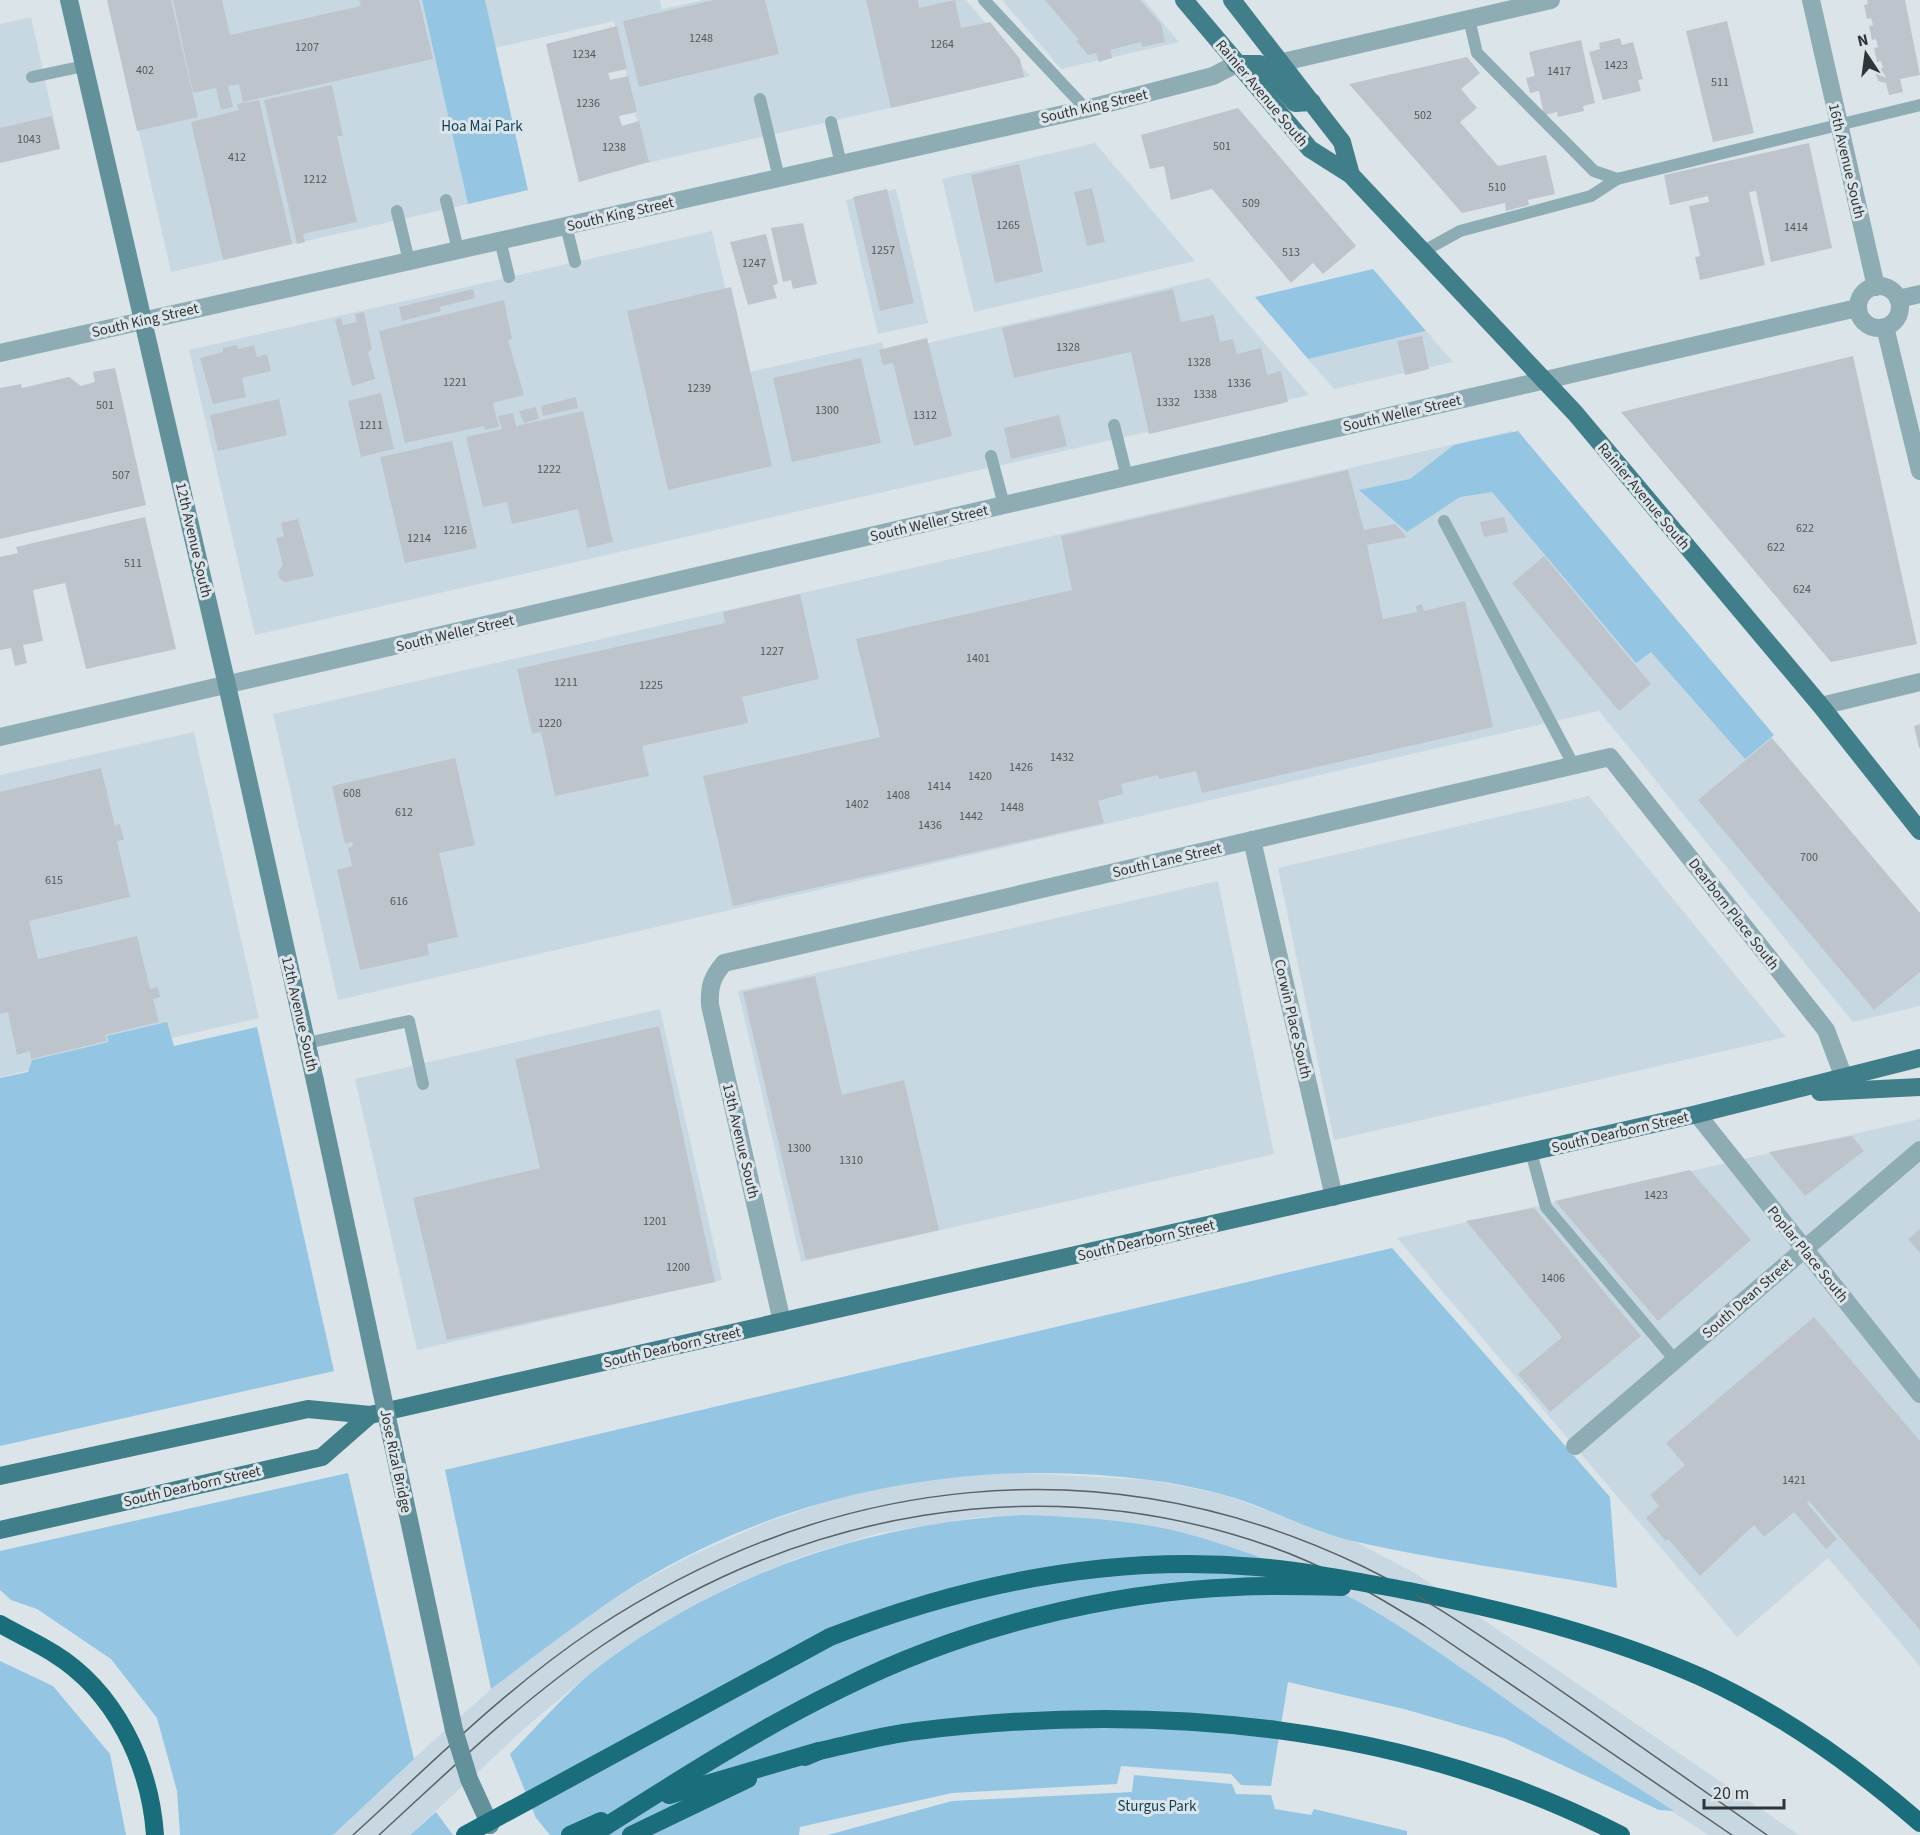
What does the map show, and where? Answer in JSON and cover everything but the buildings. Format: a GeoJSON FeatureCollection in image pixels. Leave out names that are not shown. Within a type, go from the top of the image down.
{"type":"FeatureCollection","features":[{"type":"Feature","properties":{"kind":"highway"},"geometry":{"type":"LineString","coordinates":[[465,1835],[830,1637],[886,1614],[1010,1581],[1081,1571],[1202,1564],[1305,1572],[1505,1611],[1577,1631],[1680,1669],[1738,1697],[1799,1731],[1885,1792],[1920,1823]]}},
{"type":"Feature","properties":{"kind":"highway"},"geometry":{"type":"LineString","coordinates":[[592,1835],[782,1719],[844,1687],[957,1640],[1074,1610],[1182,1591],[1291,1586],[1409,1591]]}},
{"type":"Feature","properties":{"kind":"highway"},"geometry":{"type":"LineString","coordinates":[[2,1626],[54,1653],[82,1676],[105,1701],[125,1730],[140,1762],[150,1796],[156,1835]]}},
{"type":"Feature","properties":{"kind":"highway"},"geometry":{"type":"LineString","coordinates":[[570,1835],[659,1798],[819,1751],[915,1731],[1089,1718],[1230,1724],[1308,1735],[1380,1749],[1479,1775],[1591,1819],[1622,1835]]}},
{"type":"Feature","properties":{"kind":"highway"},"geometry":{"type":"LineString","coordinates":[[631,1835],[729,1786],[819,1751]]}},
{"type":"Feature","properties":{"kind":"main road","name":"12th Avenue South"},"geometry":{"type":"LineString","coordinates":[[69,0],[227,685],[315,1081]]}},
{"type":"Feature","properties":{"kind":"main road","name":"Rainier Avenue South"},"geometry":{"type":"LineString","coordinates":[[1184,0],[1310,150],[1351,175],[1545,379],[1821,706],[1920,831]]}},
{"type":"Feature","properties":{"kind":"main road","name":"Rainier Avenue South"},"geometry":{"type":"LineString","coordinates":[[1232,0],[1283,62],[1342,142],[1351,175]]}},
{"type":"Feature","properties":{"kind":"main road"},"geometry":{"type":"LineString","coordinates":[[1236,64],[1260,64],[1295,103],[1312,102]]}},
{"type":"Feature","properties":{"kind":"main road","name":"South Dearborn Street"},"geometry":{"type":"LineString","coordinates":[[0,1476],[308,1409],[370,1415],[1697,1114],[1920,1058]]}},
{"type":"Feature","properties":{"kind":"main road","name":"Jose Rizal Bridge"},"geometry":{"type":"LineString","coordinates":[[315,1081],[454,1730],[469,1779],[496,1835]]}},
{"type":"Feature","properties":{"kind":"main road"},"geometry":{"type":"LineString","coordinates":[[1782,1094],[1920,1087]]}},
{"type":"Feature","properties":{"kind":"main road","name":"South Dearborn Street"},"geometry":{"type":"LineString","coordinates":[[0,1530],[322,1456],[370,1415]]}},
{"type":"Feature","properties":{"kind":"street"},"geometry":{"type":"LineString","coordinates":[[1283,62],[1551,0]]}},
{"type":"Feature","properties":{"kind":"street","name":"16th Avenue South"},"geometry":{"type":"LineString","coordinates":[[1811,0],[1875,286]]}},
{"type":"Feature","properties":{"kind":"street","name":"South King Street"},"geometry":{"type":"LineString","coordinates":[[0,353],[1086,109],[1214,76],[1236,64]]}},
{"type":"Feature","properties":{"kind":"street"},"geometry":{"type":"LineString","coordinates":[[1875,286],[1888,288],[1899,299],[1897,319],[1885,327],[1873,328],[1867,325],[1857,308],[1862,295],[1875,286]]}},
{"type":"Feature","properties":{"kind":"street"},"geometry":{"type":"LineString","coordinates":[[1899,299],[1920,294]]}},
{"type":"Feature","properties":{"kind":"street","name":"South Weller Street"},"geometry":{"type":"LineString","coordinates":[[0,737],[1857,308]]}},
{"type":"Feature","properties":{"kind":"street"},"geometry":{"type":"LineString","coordinates":[[1885,327],[1920,471]]}},
{"type":"Feature","properties":{"kind":"street"},"geometry":{"type":"LineString","coordinates":[[1821,706],[1920,682]]}},
{"type":"Feature","properties":{"kind":"street","name":"South Lane Street"},"geometry":{"type":"LineString","coordinates":[[724,963],[1610,757]]}},
{"type":"Feature","properties":{"kind":"street","name":"Dearborn Place South"},"geometry":{"type":"LineString","coordinates":[[1610,757],[1826,1030],[1844,1078]]}},
{"type":"Feature","properties":{"kind":"street","name":"Corwin Place South"},"geometry":{"type":"LineString","coordinates":[[1252,840],[1334,1197]]}},
{"type":"Feature","properties":{"kind":"street","name":"13th Avenue South"},"geometry":{"type":"LineString","coordinates":[[724,963],[714,974],[709,988],[710,1005],[782,1322]]}},
{"type":"Feature","properties":{"kind":"street","name":"Poplar Place South"},"geometry":{"type":"LineString","coordinates":[[1697,1114],[1803,1250],[1920,1394]]}},
{"type":"Feature","properties":{"kind":"street","name":"South Dean Street"},"geometry":{"type":"LineString","coordinates":[[1575,1446],[1920,1150]]}},
{"type":"Feature","properties":{"kind":"lane"},"geometry":{"type":"LineString","coordinates":[[984,0],[1086,109]]}},
{"type":"Feature","properties":{"kind":"lane"},"geometry":{"type":"LineString","coordinates":[[1469,20],[1477,53],[1594,171],[1617,179]]}},
{"type":"Feature","properties":{"kind":"lane"},"geometry":{"type":"LineString","coordinates":[[32,77],[84,66]]}},
{"type":"Feature","properties":{"kind":"lane"},"geometry":{"type":"LineString","coordinates":[[760,99],[779,178]]}},
{"type":"Feature","properties":{"kind":"lane"},"geometry":{"type":"LineString","coordinates":[[1424,251],[1460,231],[1591,196],[1617,179],[1920,105]]}},
{"type":"Feature","properties":{"kind":"lane"},"geometry":{"type":"LineString","coordinates":[[831,122],[841,164]]}},
{"type":"Feature","properties":{"kind":"lane"},"geometry":{"type":"LineString","coordinates":[[446,200],[458,250]]}},
{"type":"Feature","properties":{"kind":"lane"},"geometry":{"type":"LineString","coordinates":[[397,211],[409,261]]}},
{"type":"Feature","properties":{"kind":"lane"},"geometry":{"type":"LineString","coordinates":[[566,226],[575,262]]}},
{"type":"Feature","properties":{"kind":"lane"},"geometry":{"type":"LineString","coordinates":[[501,240],[509,277]]}},
{"type":"Feature","properties":{"kind":"lane"},"geometry":{"type":"LineString","coordinates":[[1114,424],[1127,477]]}},
{"type":"Feature","properties":{"kind":"lane"},"geometry":{"type":"LineString","coordinates":[[991,456],[1004,505]]}},
{"type":"Feature","properties":{"kind":"lane"},"geometry":{"type":"LineString","coordinates":[[1444,521],[1574,765]]}},
{"type":"Feature","properties":{"kind":"lane"},"geometry":{"type":"LineString","coordinates":[[307,1043],[409,1021],[423,1084]]}},
{"type":"Feature","properties":{"kind":"lane"},"geometry":{"type":"LineString","coordinates":[[1531,1152],[1546,1207],[1675,1360]]}},
{"type":"Feature","properties":{"kind":"shaded area"},"geometry":{"type":"Polygon","coordinates":[[[109,0],[422,0],[468,204],[171,272],[109,0]]]}},
{"type":"Feature","properties":{"kind":"shaded area"},"geometry":{"type":"Polygon","coordinates":[[[485,0],[660,0],[662,9],[703,0],[966,0],[1030,76],[647,163],[614,21],[495,48],[485,0]]]}},
{"type":"Feature","properties":{"kind":"shaded area"},"geometry":{"type":"Polygon","coordinates":[[[1002,0],[1144,0],[1179,42],[1061,69],[1002,0]]]}},
{"type":"Feature","properties":{"kind":"shaded area"},"geometry":{"type":"Polygon","coordinates":[[[31,17],[60,147],[0,160],[0,24],[31,17]]]}},
{"type":"Feature","properties":{"kind":"shaded area"},"geometry":{"type":"Polygon","coordinates":[[[1095,143],[1195,261],[974,312],[942,179],[1095,143]]]}},
{"type":"Feature","properties":{"kind":"shaded area"},"geometry":{"type":"Polygon","coordinates":[[[896,189],[928,323],[878,334],[846,200],[896,189]]]}},
{"type":"Feature","properties":{"kind":"shaded area"},"geometry":{"type":"Polygon","coordinates":[[[712,231],[745,373],[882,342],[885,353],[1209,278],[1309,395],[255,635],[189,350],[712,231]]]}},
{"type":"Feature","properties":{"kind":"shaded area"},"geometry":{"type":"Polygon","coordinates":[[[1426,331],[1453,362],[1334,389],[1308,359],[1426,331]]]}},
{"type":"Feature","properties":{"kind":"shaded area"},"geometry":{"type":"Polygon","coordinates":[[[1512,431],[1920,914],[1920,1006],[1853,1022],[1599,711],[338,1000],[273,714],[1512,431]]]}},
{"type":"Feature","properties":{"kind":"shaded area"},"geometry":{"type":"Polygon","coordinates":[[[194,732],[259,1018],[0,1077],[0,775],[194,732]]]}},
{"type":"Feature","properties":{"kind":"shaded area"},"geometry":{"type":"Polygon","coordinates":[[[1589,796],[1786,1037],[1334,1140],[1278,868],[1589,796]]]}},
{"type":"Feature","properties":{"kind":"shaded area"},"geometry":{"type":"Polygon","coordinates":[[[1218,881],[1274,1154],[801,1262],[738,991],[1218,881]]]}},
{"type":"Feature","properties":{"kind":"shaded area"},"geometry":{"type":"Polygon","coordinates":[[[660,1009],[722,1280],[417,1350],[355,1079],[660,1009]]]}},
{"type":"Feature","properties":{"kind":"shaded area"},"geometry":{"type":"Polygon","coordinates":[[[1920,1119],[1920,1666],[1828,1558],[1737,1637],[1397,1238],[1920,1119]]]}},
{"type":"Feature","properties":{"kind":"shaded area"},"geometry":{"type":"Polygon","coordinates":[[[1009,1472],[1151,1480],[1221,1494],[1354,1541],[1415,1573],[1799,1835],[1708,1835],[1545,1727],[1192,1535],[1103,1521],[1023,1515],[980,1517],[880,1533],[803,1556],[731,1586],[669,1620],[599,1666],[526,1727],[410,1835],[329,1835],[491,1689],[580,1621],[640,1583],[690,1556],[765,1523],[825,1502],[884,1487],[942,1477],[1009,1472]]]}},
{"type":"Feature","properties":{"kind":"green space","name":"Hoa Mai Park"},"geometry":{"type":"Polygon","coordinates":[[[422,0],[485,0],[528,190],[468,204],[422,0]]]}},
{"type":"Feature","properties":{"kind":"green space"},"geometry":{"type":"Polygon","coordinates":[[[1373,269],[1426,331],[1308,359],[1255,297],[1373,269]]]}},
{"type":"Feature","properties":{"kind":"green space"},"geometry":{"type":"Polygon","coordinates":[[[1518,431],[1774,735],[1745,759],[1651,652],[1636,663],[1492,492],[1460,497],[1407,532],[1359,490],[1410,479],[1454,445],[1518,431]]]}},
{"type":"Feature","properties":{"kind":"green space"},"geometry":{"type":"Polygon","coordinates":[[[167,1022],[174,1046],[257,1027],[334,1371],[0,1446],[0,1078],[28,1072],[32,1060],[109,1042],[107,1036],[167,1022]]]}},
{"type":"Feature","properties":{"kind":"green space"},"geometry":{"type":"Polygon","coordinates":[[[1392,1248],[1610,1497],[1617,1588],[1357,1542],[1322,1532],[1238,1499],[1150,1480],[1083,1474],[1016,1473],[950,1478],[884,1488],[820,1504],[757,1525],[696,1552],[618,1596],[491,1689],[445,1470],[1392,1248]]]}},
{"type":"Feature","properties":{"kind":"green space"},"geometry":{"type":"Polygon","coordinates":[[[348,1473],[414,1759],[333,1835],[180,1835],[177,1791],[157,1718],[111,1659],[37,1609],[11,1600],[0,1590],[0,1551],[348,1473]]]}},
{"type":"Feature","properties":{"kind":"green space"},"geometry":{"type":"Polygon","coordinates":[[[1023,1515],[1109,1520],[1153,1526],[1216,1542],[1320,1582],[1407,1631],[1560,1737],[1674,1811],[1659,1810],[1504,1738],[1404,1709],[1288,1682],[1271,1786],[1241,1785],[1231,1774],[1121,1766],[1117,1784],[952,1793],[800,1827],[799,1835],[550,1835],[536,1818],[510,1754],[589,1674],[648,1632],[748,1579],[801,1558],[855,1541],[910,1528],[1023,1515]]]}},
{"type":"Feature","properties":{"kind":"green space"},"geometry":{"type":"Polygon","coordinates":[[[0,1661],[53,1686],[110,1754],[126,1835],[0,1835],[0,1661]]]}},
{"type":"Feature","properties":{"kind":"green space","name":"Sturgus Park"},"geometry":{"type":"Polygon","coordinates":[[[1134,1775],[1232,1784],[1236,1794],[1271,1795],[1275,1809],[1311,1815],[1314,1809],[1407,1831],[1407,1835],[828,1835],[952,1801],[1132,1792],[1134,1775]]]}},
{"type":"Feature","properties":{"kind":"green space"},"geometry":{"type":"Polygon","coordinates":[[[436,1812],[453,1835],[410,1835],[436,1812]]]}},
{"type":"Feature","properties":{"kind":"tram line"},"geometry":{"type":"LineString","coordinates":[[353,1835],[469,1728],[530,1677],[593,1630],[684,1577],[777,1536],[873,1508],[970,1493],[1068,1490],[1166,1502],[1264,1527],[1362,1566],[1426,1601],[1488,1641],[1767,1835]]}},
{"type":"Feature","properties":{"kind":"tram line"},"geometry":{"type":"LineString","coordinates":[[379,1835],[488,1736],[573,1666],[679,1599],[758,1562],[840,1534],[924,1515],[1010,1507],[1096,1509],[1183,1522],[1269,1546],[1330,1571],[1425,1626],[1732,1835]]}}]}
